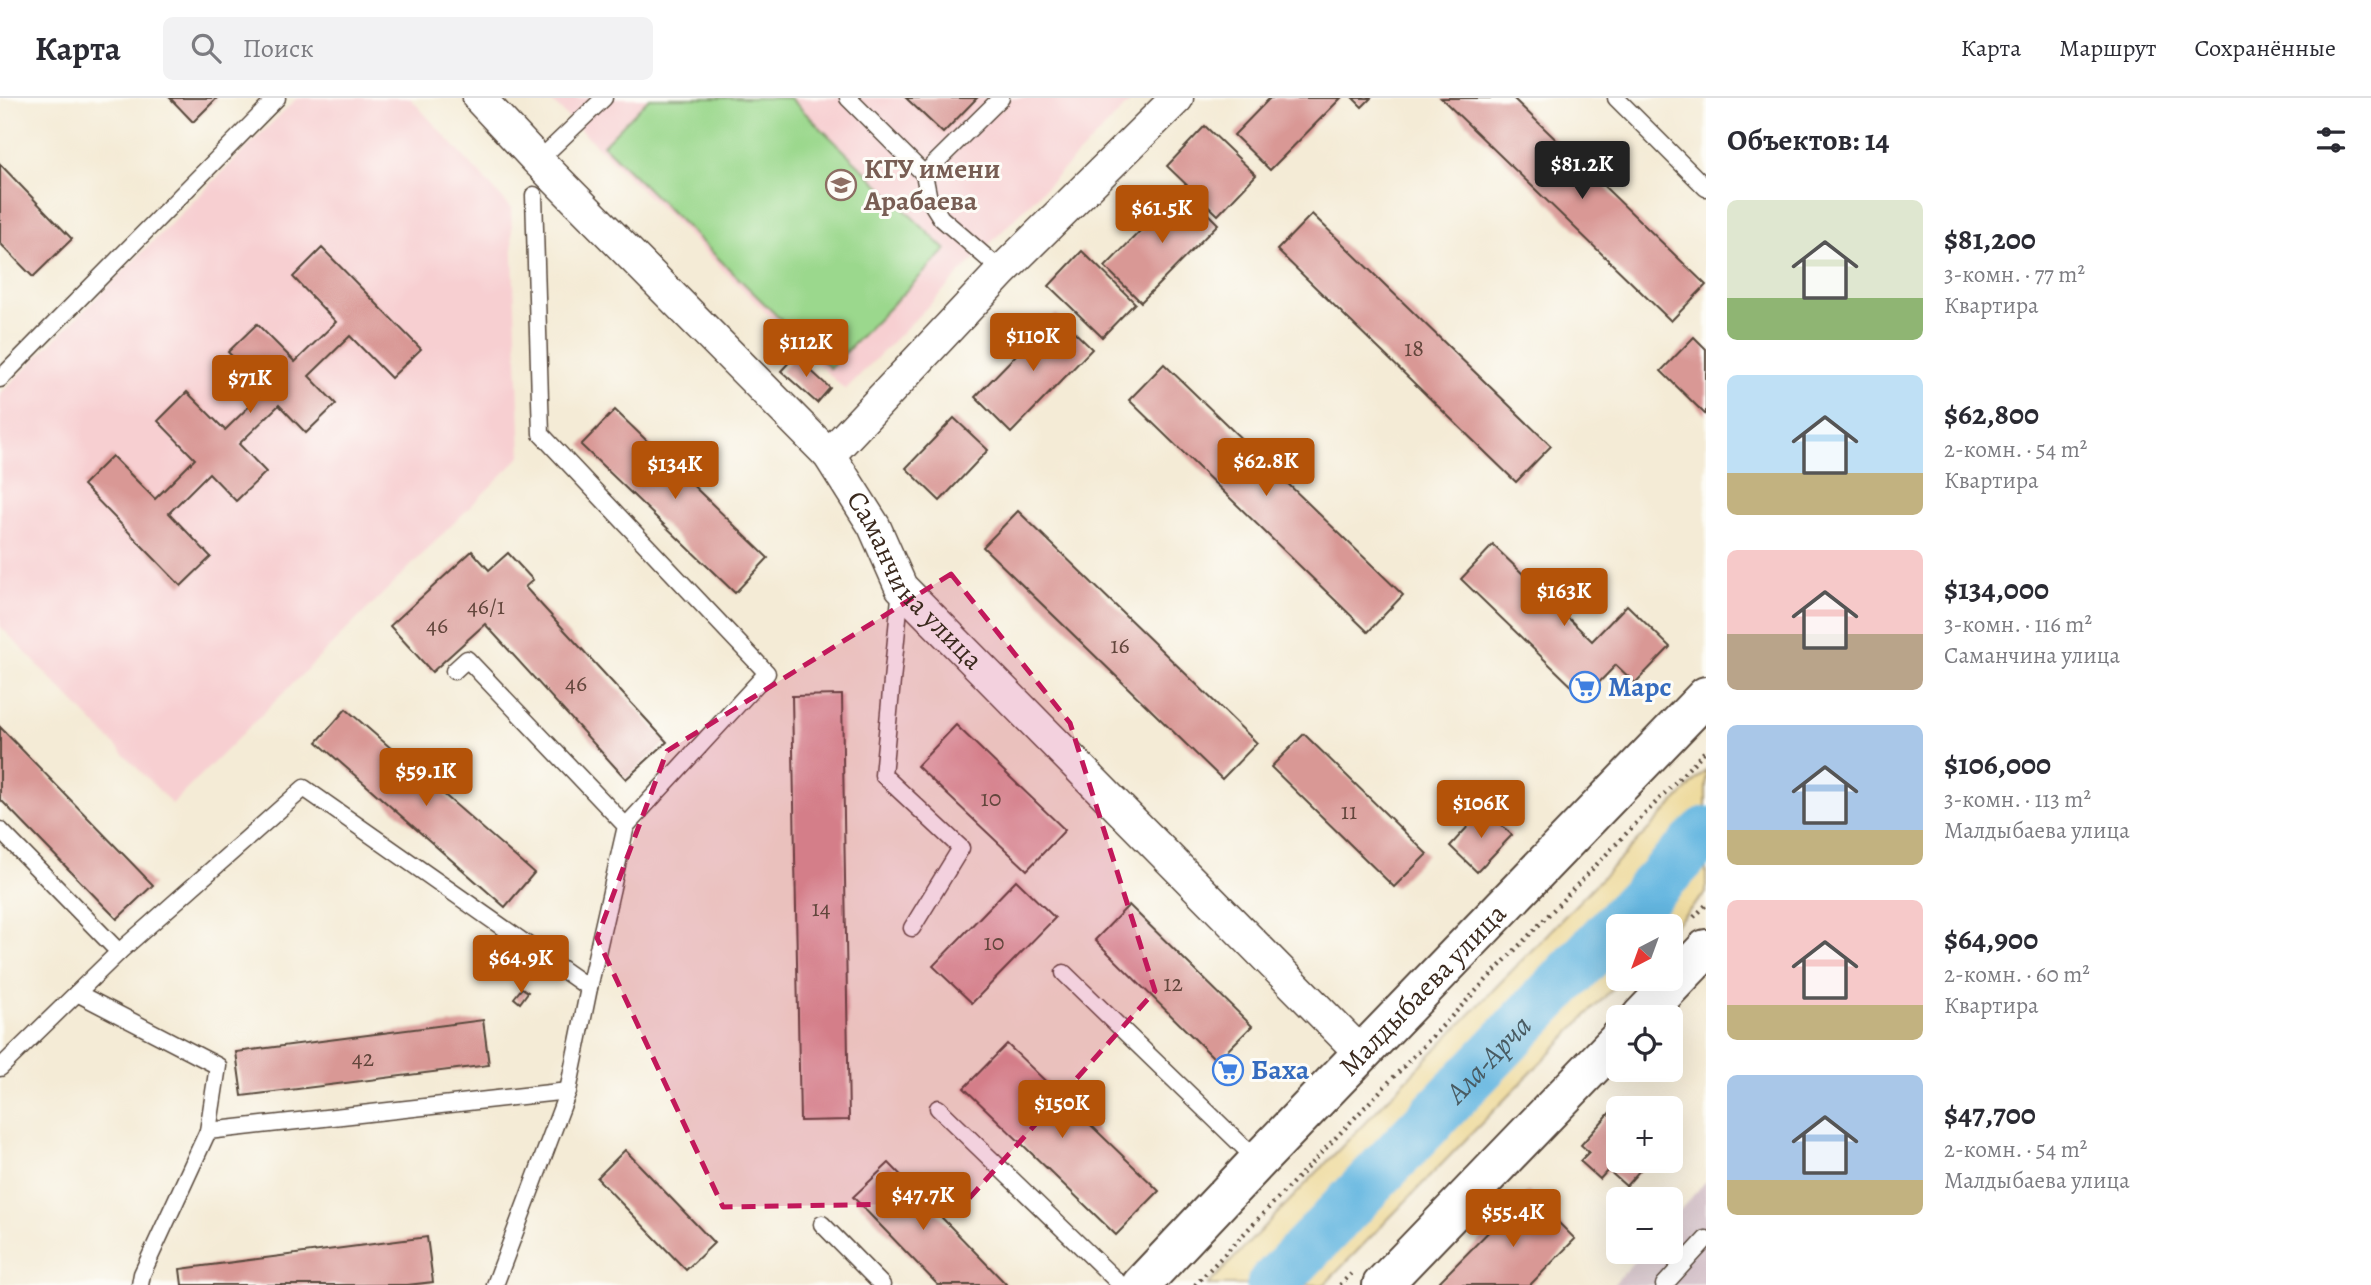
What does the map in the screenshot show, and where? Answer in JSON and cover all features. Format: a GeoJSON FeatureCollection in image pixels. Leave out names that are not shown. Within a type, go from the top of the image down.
{"type":"FeatureCollection","features":[{"type":"Feature","properties":{"kind":"street","name":"Саманчина улица"},"geometry":{"type":"LineString","coordinates":[[479,98],[829,455],[874,526],[901,587],[1362,1054]]}},
{"type":"Feature","properties":{"kind":"street"},"geometry":{"type":"LineString","coordinates":[[829,455],[1002,271],[1177,98]]}},
{"type":"Feature","properties":{"kind":"street","name":"Малдыбаева улица"},"geometry":{"type":"LineString","coordinates":[[1141,1285],[1706,696]]}},
{"type":"Feature","properties":{"kind":"street"},"geometry":{"type":"LineString","coordinates":[[1652,1005],[1706,949]]}},
{"type":"Feature","properties":{"kind":"street"},"geometry":{"type":"LineString","coordinates":[[1381,1285],[1606,1052]]}},
{"type":"Feature","properties":{"kind":"lane"},"geometry":{"type":"LineString","coordinates":[[0,379],[277,98]]}},
{"type":"Feature","properties":{"kind":"lane"},"geometry":{"type":"LineString","coordinates":[[538,161],[604,98]]}},
{"type":"Feature","properties":{"kind":"lane"},"geometry":{"type":"LineString","coordinates":[[848,98],[924,174],[929,199],[941,218],[1002,271]]}},
{"type":"Feature","properties":{"kind":"lane"},"geometry":{"type":"LineString","coordinates":[[924,174],[1001,98]]}},
{"type":"Feature","properties":{"kind":"lane"},"geometry":{"type":"LineString","coordinates":[[1616,98],[1706,188]]}},
{"type":"Feature","properties":{"kind":"lane"},"geometry":{"type":"LineString","coordinates":[[495,1285],[568,1091],[626,826],[767,673],[541,434],[534,195]]}},
{"type":"Feature","properties":{"kind":"lane"},"geometry":{"type":"LineString","coordinates":[[901,587],[883,775],[961,848],[912,928]]}},
{"type":"Feature","properties":{"kind":"lane"},"geometry":{"type":"LineString","coordinates":[[454,671],[467,659],[626,826]]}},
{"type":"Feature","properties":{"kind":"lane"},"geometry":{"type":"LineString","coordinates":[[0,1068],[119,952],[304,788],[589,988]]}},
{"type":"Feature","properties":{"kind":"lane"},"geometry":{"type":"LineString","coordinates":[[0,830],[119,952]]}},
{"type":"Feature","properties":{"kind":"lane"},"geometry":{"type":"LineString","coordinates":[[1064,973],[1258,1161]]}},
{"type":"Feature","properties":{"kind":"lane"},"geometry":{"type":"LineString","coordinates":[[77,993],[218,1066],[208,1131],[142,1274],[140,1285]]}},
{"type":"Feature","properties":{"kind":"lane"},"geometry":{"type":"LineString","coordinates":[[208,1131],[568,1091]]}},
{"type":"Feature","properties":{"kind":"lane"},"geometry":{"type":"LineString","coordinates":[[938,1108],[1121,1285]]}},
{"type":"Feature","properties":{"kind":"lane"},"geometry":{"type":"LineString","coordinates":[[822,1224],[882,1285]]}},
{"type":"Feature","properties":{"kind":"lane"},"geometry":{"type":"LineString","coordinates":[[1664,1285],[1706,1239]]}},
{"type":"Feature","properties":{"kind":"path"},"geometry":{"type":"LineString","coordinates":[[1195,1285],[1706,750]]}},
{"type":"Feature","properties":{"kind":"highlighted area"},"geometry":{"type":"Polygon","coordinates":[[[951,574],[1070,723],[1155,991],[965,1203],[723,1207],[597,938],[667,751],[951,574]]]}},
{"type":"Feature","properties":{"kind":"shaded area"},"geometry":{"type":"Polygon","coordinates":[[[297,98],[410,98],[511,208],[521,456],[172,804],[0,626],[0,394],[297,98]]]}},
{"type":"Feature","properties":{"kind":"shaded area","name":"КГУ имени Арабаева"},"geometry":{"type":"Polygon","coordinates":[[[548,98],[1134,98],[845,390],[548,98]]]}},
{"type":"Feature","properties":{"kind":"shaded area"},"geometry":{"type":"Polygon","coordinates":[[[1706,1181],[1706,1285],[1613,1285],[1632,1264],[1683,1264],[1683,1207],[1706,1181]]]}},
{"type":"Feature","properties":{"kind":"green space"},"geometry":{"type":"Polygon","coordinates":[[[649,98],[790,98],[946,250],[830,368],[603,145],[649,98]]]}},
{"type":"Feature","properties":{"kind":"sand"},"geometry":{"type":"Polygon","coordinates":[[[1706,770],[1706,893],[1684,916],[1606,914],[1606,991],[1610,991],[1324,1285],[1208,1285],[1706,770]]]}},
{"type":"Feature","properties":{"kind":"building"},"geometry":{"type":"Polygon","coordinates":[[[170,98],[217,98],[193,122],[170,98]]]}},
{"type":"Feature","properties":{"kind":"building"},"geometry":{"type":"Polygon","coordinates":[[[906,98],[977,98],[943,133],[906,98]]]}},
{"type":"Feature","properties":{"kind":"building"},"geometry":{"type":"Polygon","coordinates":[[[1270,98],[1341,98],[1270,170],[1234,135],[1270,98]]]}},
{"type":"Feature","properties":{"kind":"building"},"geometry":{"type":"Polygon","coordinates":[[[1353,98],[1371,98],[1362,107],[1353,98]]]}},
{"type":"Feature","properties":{"kind":"building"},"geometry":{"type":"Polygon","coordinates":[[[1441,98],[1513,98],[1706,285],[1671,321],[1441,98]]]}},
{"type":"Feature","properties":{"kind":"building"},"geometry":{"type":"Polygon","coordinates":[[[1205,126],[1256,175],[1218,215],[1167,166],[1205,126]]]}},
{"type":"Feature","properties":{"kind":"building"},"geometry":{"type":"Polygon","coordinates":[[[0,164],[72,239],[33,277],[0,243],[0,164]]]}},
{"type":"Feature","properties":{"kind":"building"},"geometry":{"type":"Polygon","coordinates":[[[1182,188],[1218,224],[1141,302],[1105,267],[1182,188]]]}},
{"type":"Feature","properties":{"kind":"building"},"geometry":{"type":"Polygon","coordinates":[[[1312,214],[1551,446],[1516,482],[1277,250],[1312,214]]]}},
{"type":"Feature","properties":{"kind":"building"},"geometry":{"type":"Polygon","coordinates":[[[322,248],[421,349],[391,378],[350,336],[309,376],[336,404],[306,433],[279,405],[239,444],[266,472],[236,501],[209,473],[169,513],[211,557],[181,586],[83,485],[112,456],[155,499],[195,459],[158,421],[187,392],[225,430],[265,391],[228,352],[257,324],[295,362],[336,322],[293,277],[322,248]]]}},
{"type":"Feature","properties":{"kind":"building"},"geometry":{"type":"Polygon","coordinates":[[[1082,251],[1135,303],[1102,337],[1049,286],[1082,251]]]}},
{"type":"Feature","properties":{"kind":"building"},"geometry":{"type":"Polygon","coordinates":[[[1056,314],[1092,349],[1011,433],[975,397],[1056,314]]]}},
{"type":"Feature","properties":{"kind":"building"},"geometry":{"type":"Polygon","coordinates":[[[1694,337],[1706,349],[1706,415],[1661,371],[1694,337]]]}},
{"type":"Feature","properties":{"kind":"building"},"geometry":{"type":"Polygon","coordinates":[[[795,356],[830,388],[817,403],[781,371],[795,356]]]}},
{"type":"Feature","properties":{"kind":"building"},"geometry":{"type":"Polygon","coordinates":[[[1164,364],[1403,595],[1368,632],[1129,400],[1164,364]]]}},
{"type":"Feature","properties":{"kind":"building"},"geometry":{"type":"Polygon","coordinates":[[[615,410],[768,558],[735,593],[581,445],[615,410]]]}},
{"type":"Feature","properties":{"kind":"building"},"geometry":{"type":"Polygon","coordinates":[[[954,418],[988,450],[940,501],[906,468],[954,418]]]}},
{"type":"Feature","properties":{"kind":"building"},"geometry":{"type":"Polygon","coordinates":[[[1018,511],[1257,743],[1222,779],[983,547],[1018,511]]]}},
{"type":"Feature","properties":{"kind":"building"},"geometry":{"type":"Polygon","coordinates":[[[1493,545],[1592,641],[1627,605],[1670,647],[1635,683],[1616,665],[1584,698],[1461,579],[1493,545]]]}},
{"type":"Feature","properties":{"kind":"building"},"geometry":{"type":"Polygon","coordinates":[[[472,551],[489,570],[508,553],[533,580],[525,587],[667,742],[626,779],[485,624],[432,672],[390,626],[472,551]]]}},
{"type":"Feature","properties":{"kind":"building"},"geometry":{"type":"Polygon","coordinates":[[[842,695],[849,1120],[800,1121],[792,696],[842,695]]]}},
{"type":"Feature","properties":{"kind":"building"},"geometry":{"type":"Polygon","coordinates":[[[346,709],[534,873],[505,907],[317,742],[346,709]]]}},
{"type":"Feature","properties":{"kind":"building"},"geometry":{"type":"Polygon","coordinates":[[[956,725],[1065,830],[1027,870],[917,766],[956,725]]]}},
{"type":"Feature","properties":{"kind":"building"},"geometry":{"type":"Polygon","coordinates":[[[0,727],[153,885],[117,919],[0,799],[0,727]]]}},
{"type":"Feature","properties":{"kind":"building"},"geometry":{"type":"Polygon","coordinates":[[[1304,734],[1427,854],[1394,887],[1271,767],[1304,734]]]}},
{"type":"Feature","properties":{"kind":"building"},"geometry":{"type":"Polygon","coordinates":[[[1484,809],[1512,835],[1477,872],[1450,846],[1484,809]]]}},
{"type":"Feature","properties":{"kind":"building"},"geometry":{"type":"Polygon","coordinates":[[[1016,880],[1055,918],[972,1003],[933,966],[1016,880]]]}},
{"type":"Feature","properties":{"kind":"building"},"geometry":{"type":"Polygon","coordinates":[[[1129,905],[1252,1026],[1217,1061],[1095,940],[1129,905]]]}},
{"type":"Feature","properties":{"kind":"building"},"geometry":{"type":"Polygon","coordinates":[[[522,988],[528,992],[520,1003],[514,998],[522,988]]]}},
{"type":"Feature","properties":{"kind":"building"},"geometry":{"type":"Polygon","coordinates":[[[483,1020],[489,1065],[242,1096],[236,1052],[483,1020]]]}},
{"type":"Feature","properties":{"kind":"building"},"geometry":{"type":"Polygon","coordinates":[[[1007,1044],[1159,1191],[1116,1235],[964,1088],[1007,1044]]]}},
{"type":"Feature","properties":{"kind":"building","name":"Баха"},"geometry":{"type":"Polygon","coordinates":[[[1227,1057],[1241,1068],[1229,1083],[1215,1072],[1227,1057]]]}},
{"type":"Feature","properties":{"kind":"building"},"geometry":{"type":"Polygon","coordinates":[[[1606,1117],[1606,1172],[1600,1179],[1580,1161],[1589,1152],[1581,1145],[1606,1117]]]}},
{"type":"Feature","properties":{"kind":"building"},"geometry":{"type":"Polygon","coordinates":[[[625,1150],[714,1243],[686,1270],[597,1178],[625,1150]]]}},
{"type":"Feature","properties":{"kind":"building"},"geometry":{"type":"Polygon","coordinates":[[[889,1163],[1007,1285],[938,1285],[853,1197],[889,1163]]]}},
{"type":"Feature","properties":{"kind":"building"},"geometry":{"type":"Polygon","coordinates":[[[1611,1173],[1638,1173],[1626,1186],[1611,1173]]]}},
{"type":"Feature","properties":{"kind":"building"},"geometry":{"type":"Polygon","coordinates":[[[1528,1192],[1575,1239],[1530,1285],[1436,1285],[1528,1192]]]}},
{"type":"Feature","properties":{"kind":"building"},"geometry":{"type":"Polygon","coordinates":[[[427,1237],[433,1282],[407,1285],[182,1285],[180,1269],[427,1237]]]}},
{"type":"Feature","properties":{"kind":"waterway","name":"Ала-Арча"},"geometry":{"type":"LineString","coordinates":[[1272,1285],[1706,832]]}},
{"type":"Feature","properties":{"kind":"place","name":"КГУ имени Арабаева"},"geometry":{"type":"Point","coordinates":[841,185]}},
{"type":"Feature","properties":{"kind":"place","name":"Марс"},"geometry":{"type":"Point","coordinates":[1585,687]}},
{"type":"Feature","properties":{"kind":"place","name":"Баха"},"geometry":{"type":"Point","coordinates":[1228,1070]}}]}
